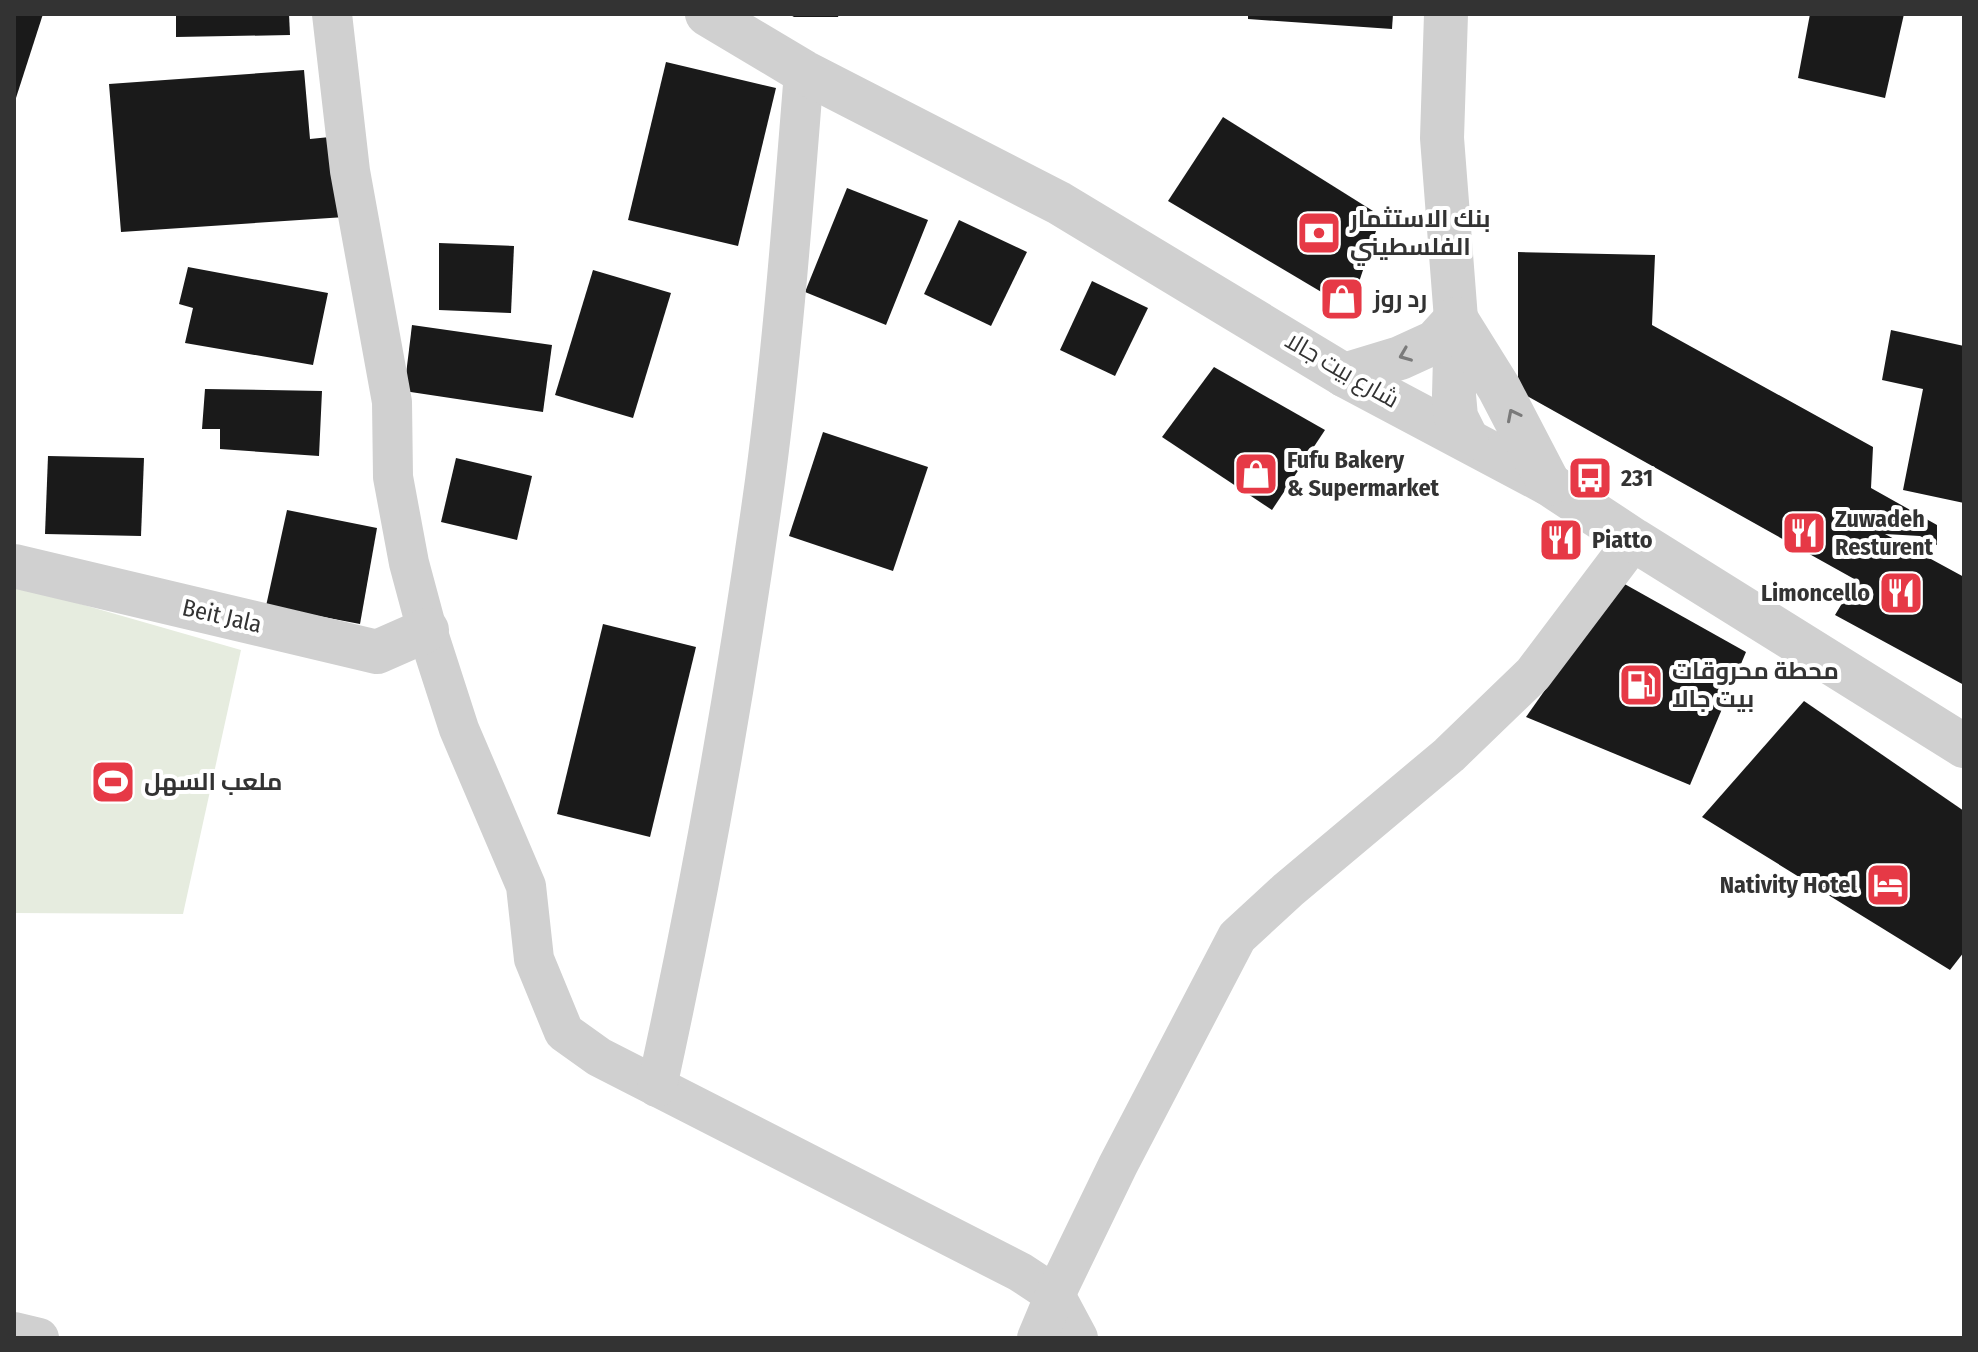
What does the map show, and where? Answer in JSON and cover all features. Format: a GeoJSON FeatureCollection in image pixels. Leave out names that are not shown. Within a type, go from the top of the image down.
{"type":"FeatureCollection","features":[{"type":"Feature","properties":{"kind":"street"},"geometry":{"type":"LineString","coordinates":[[332,14],[350,171],[392,402],[393,477],[409,563],[459,729],[526,886],[534,959],[564,1032],[599,1057],[1020,1272],[1055,1295],[1078,1338]]}},
{"type":"Feature","properties":{"kind":"street","name":"شارع بيت جالا"},"geometry":{"type":"LineString","coordinates":[[707,14],[804,72],[1059,203],[1344,375],[1436,405]]}},
{"type":"Feature","properties":{"kind":"street"},"geometry":{"type":"LineString","coordinates":[[1446,14],[1442,138],[1456,319],[1436,405],[1456,417],[1467,439],[1549,484],[1964,746]]}},
{"type":"Feature","properties":{"kind":"street"},"geometry":{"type":"LineString","coordinates":[[657,1087],[695,914],[765,481],[788,276],[804,72]]}},
{"type":"Feature","properties":{"kind":"street"},"geometry":{"type":"LineString","coordinates":[[1344,375],[1400,358],[1435,342],[1456,319]]}},
{"type":"Feature","properties":{"kind":"street"},"geometry":{"type":"LineString","coordinates":[[1456,319],[1499,388],[1549,484]]}},
{"type":"Feature","properties":{"kind":"street"},"geometry":{"type":"LineString","coordinates":[[1037,1338],[1118,1165],[1237,937],[1288,890],[1449,755],[1533,674],[1634,540]]}},
{"type":"Feature","properties":{"kind":"street","name":"Beit Jala"},"geometry":{"type":"LineString","coordinates":[[14,566],[377,652],[427,630]]}},
{"type":"Feature","properties":{"kind":"street"},"geometry":{"type":"LineString","coordinates":[[14,1332],[39,1338]]}},
{"type":"Feature","properties":{"kind":"shaded area","name":"ملعب السهل"},"geometry":{"type":"Polygon","coordinates":[[[14,585],[241,650],[183,914],[14,913],[14,585]]]}},
{"type":"Feature","properties":{"kind":"building"},"geometry":{"type":"Polygon","coordinates":[[[14,14],[43,14],[15,101],[14,101],[14,14]]]}},
{"type":"Feature","properties":{"kind":"building"},"geometry":{"type":"Polygon","coordinates":[[[176,14],[289,14],[290,35],[176,37],[176,14]]]}},
{"type":"Feature","properties":{"kind":"building"},"geometry":{"type":"Polygon","coordinates":[[[789,14],[839,14],[838,17],[794,17],[789,14]]]}},
{"type":"Feature","properties":{"kind":"building"},"geometry":{"type":"Polygon","coordinates":[[[1248,14],[1393,14],[1392,29],[1248,19],[1248,14]]]}},
{"type":"Feature","properties":{"kind":"building"},"geometry":{"type":"Polygon","coordinates":[[[1810,14],[1904,14],[1885,98],[1798,78],[1810,14]]]}},
{"type":"Feature","properties":{"kind":"building"},"geometry":{"type":"Polygon","coordinates":[[[666,62],[776,88],[738,246],[628,220],[666,62]]]}},
{"type":"Feature","properties":{"kind":"building"},"geometry":{"type":"Polygon","coordinates":[[[304,70],[310,139],[340,136],[345,217],[121,232],[109,84],[304,70]]]}},
{"type":"Feature","properties":{"kind":"building"},"geometry":{"type":"Polygon","coordinates":[[[1223,117],[1381,216],[1350,309],[1168,201],[1223,117]]]}},
{"type":"Feature","properties":{"kind":"building"},"geometry":{"type":"Polygon","coordinates":[[[847,188],[928,220],[886,325],[805,292],[847,188]]]}},
{"type":"Feature","properties":{"kind":"building"},"geometry":{"type":"Polygon","coordinates":[[[959,220],[1027,252],[991,326],[924,294],[959,220]]]}},
{"type":"Feature","properties":{"kind":"building"},"geometry":{"type":"Polygon","coordinates":[[[439,243],[514,246],[511,313],[439,310],[439,243]]]}},
{"type":"Feature","properties":{"kind":"building"},"geometry":{"type":"Polygon","coordinates":[[[1518,252],[1655,255],[1652,325],[1873,447],[1871,488],[1937,525],[1937,545],[1920,536],[1885,534],[1964,577],[1964,685],[1835,615],[1856,580],[1518,391],[1518,252]]]}},
{"type":"Feature","properties":{"kind":"building"},"geometry":{"type":"Polygon","coordinates":[[[188,267],[328,293],[313,365],[185,343],[193,308],[179,304],[188,267]]]}},
{"type":"Feature","properties":{"kind":"building"},"geometry":{"type":"Polygon","coordinates":[[[593,270],[671,293],[633,418],[555,395],[593,270]]]}},
{"type":"Feature","properties":{"kind":"building"},"geometry":{"type":"Polygon","coordinates":[[[1092,281],[1148,308],[1115,376],[1060,350],[1092,281]]]}},
{"type":"Feature","properties":{"kind":"building"},"geometry":{"type":"Polygon","coordinates":[[[412,325],[552,345],[543,412],[404,391],[412,325]]]}},
{"type":"Feature","properties":{"kind":"building"},"geometry":{"type":"Polygon","coordinates":[[[1891,330],[1964,346],[1964,503],[1903,490],[1923,389],[1882,380],[1891,330]]]}},
{"type":"Feature","properties":{"kind":"building","name":"Fufu Bakery & Supermarket"},"geometry":{"type":"Polygon","coordinates":[[[1214,367],[1325,430],[1272,510],[1162,437],[1214,367]]]}},
{"type":"Feature","properties":{"kind":"building"},"geometry":{"type":"Polygon","coordinates":[[[205,389],[322,391],[319,456],[220,449],[220,429],[202,429],[205,389]]]}},
{"type":"Feature","properties":{"kind":"building"},"geometry":{"type":"Polygon","coordinates":[[[823,432],[928,467],[893,571],[789,536],[823,432]]]}},
{"type":"Feature","properties":{"kind":"building"},"geometry":{"type":"Polygon","coordinates":[[[48,456],[144,458],[141,536],[45,534],[48,456]]]}},
{"type":"Feature","properties":{"kind":"building"},"geometry":{"type":"Polygon","coordinates":[[[456,458],[532,476],[517,540],[441,522],[456,458]]]}},
{"type":"Feature","properties":{"kind":"building"},"geometry":{"type":"Polygon","coordinates":[[[287,510],[377,528],[360,624],[266,606],[287,510]]]}},
{"type":"Feature","properties":{"kind":"building","name":"محطة محروقات بيت جالا"},"geometry":{"type":"Polygon","coordinates":[[[1621,582],[1746,652],[1690,785],[1526,717],[1621,582]]]}},
{"type":"Feature","properties":{"kind":"building"},"geometry":{"type":"Polygon","coordinates":[[[603,624],[696,647],[650,837],[557,814],[603,624]]]}},
{"type":"Feature","properties":{"kind":"building","name":"Nativity Hotel"},"geometry":{"type":"Polygon","coordinates":[[[1804,701],[1964,811],[1964,952],[1950,970],[1702,817],[1804,701]]]}},
{"type":"Feature","properties":{"kind":"place","name":"بنك الاستثمار الفلسطيني"},"geometry":{"type":"Point","coordinates":[1319,233]}},
{"type":"Feature","properties":{"kind":"place","name":"رد روز"},"geometry":{"type":"Point","coordinates":[1342,299]}},
{"type":"Feature","properties":{"kind":"place","name":"Fufu Bakery & Supermarket"},"geometry":{"type":"Point","coordinates":[1256,474]}},
{"type":"Feature","properties":{"kind":"place","name":"231"},"geometry":{"type":"Point","coordinates":[1590,478]}},
{"type":"Feature","properties":{"kind":"place","name":"Zuwadeh Resturent"},"geometry":{"type":"Point","coordinates":[1804,533]}},
{"type":"Feature","properties":{"kind":"place","name":"Piatto"},"geometry":{"type":"Point","coordinates":[1561,540]}},
{"type":"Feature","properties":{"kind":"place","name":"Limoncello"},"geometry":{"type":"Point","coordinates":[1901,593]}},
{"type":"Feature","properties":{"kind":"place","name":"محطة محروقات بيت جالا"},"geometry":{"type":"Point","coordinates":[1641,685]}},
{"type":"Feature","properties":{"kind":"place","name":"ملعب السهل"},"geometry":{"type":"Point","coordinates":[113,782]}},
{"type":"Feature","properties":{"kind":"place","name":"Nativity Hotel"},"geometry":{"type":"Point","coordinates":[1888,885]}}]}
